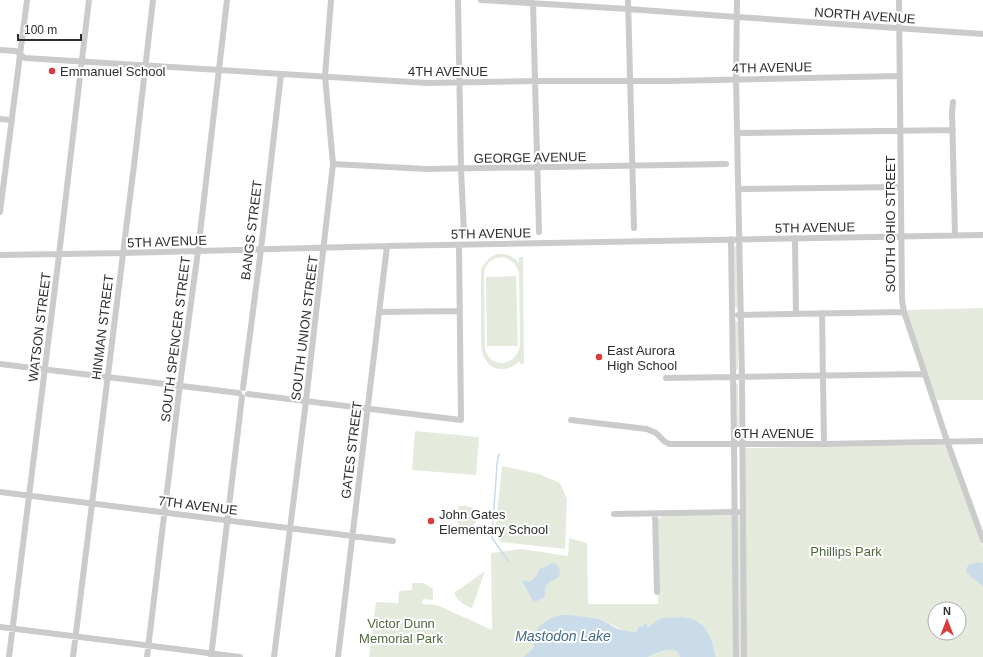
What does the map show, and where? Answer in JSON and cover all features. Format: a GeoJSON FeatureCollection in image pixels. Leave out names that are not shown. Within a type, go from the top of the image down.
{"type":"FeatureCollection","features":[{"type":"Feature","properties":{"kind":"street"},"geometry":{"type":"LineString","coordinates":[[0,212],[27,0]]}},
{"type":"Feature","properties":{"kind":"street","name":"WATSON STREET"},"geometry":{"type":"LineString","coordinates":[[9,657],[89,0]]}},
{"type":"Feature","properties":{"kind":"street","name":"HINMAN STREET"},"geometry":{"type":"LineString","coordinates":[[73,657],[153,0]]}},
{"type":"Feature","properties":{"kind":"street","name":"SOUTH SPENCER STREET"},"geometry":{"type":"LineString","coordinates":[[147,657],[198,251],[227,0]]}},
{"type":"Feature","properties":{"kind":"street","name":"SOUTH UNION STREET"},"geometry":{"type":"LineString","coordinates":[[274,657],[291,528],[333,164],[325,76],[331,0]]}},
{"type":"Feature","properties":{"kind":"street"},"geometry":{"type":"LineString","coordinates":[[458,0],[461,169],[464,234]]}},
{"type":"Feature","properties":{"kind":"street","name":"NORTH AVENUE"},"geometry":{"type":"LineString","coordinates":[[481,0],[983,34]]}},
{"type":"Feature","properties":{"kind":"street"},"geometry":{"type":"LineString","coordinates":[[628,0],[634,228]]}},
{"type":"Feature","properties":{"kind":"street"},"geometry":{"type":"LineString","coordinates":[[737,0],[736,79],[743,445],[744,657]]}},
{"type":"Feature","properties":{"kind":"street","name":"SOUTH OHIO STREET"},"geometry":{"type":"LineString","coordinates":[[899,0],[902,300],[904,312],[947,441],[983,540]]}},
{"type":"Feature","properties":{"kind":"street"},"geometry":{"type":"LineString","coordinates":[[533,3],[539,232]]}},
{"type":"Feature","properties":{"kind":"street","name":"4TH AVENUE"},"geometry":{"type":"LineString","coordinates":[[0,50],[16,51],[25,58],[427,83],[899,76]]}},
{"type":"Feature","properties":{"kind":"street","name":"BANGS STREET"},"geometry":{"type":"LineString","coordinates":[[211,655],[281,74]]}},
{"type":"Feature","properties":{"kind":"street"},"geometry":{"type":"LineString","coordinates":[[953,102],[955,235]]}},
{"type":"Feature","properties":{"kind":"street"},"geometry":{"type":"LineString","coordinates":[[0,119],[12,120]]}},
{"type":"Feature","properties":{"kind":"street"},"geometry":{"type":"LineString","coordinates":[[738,133],[953,130]]}},
{"type":"Feature","properties":{"kind":"street","name":"GEORGE AVENUE"},"geometry":{"type":"LineString","coordinates":[[333,164],[418,169],[726,164]]}},
{"type":"Feature","properties":{"kind":"street"},"geometry":{"type":"LineString","coordinates":[[739,189],[901,187]]}},
{"type":"Feature","properties":{"kind":"street","name":"5TH AVENUE"},"geometry":{"type":"LineString","coordinates":[[0,255],[59,255],[387,246],[983,235]]}},
{"type":"Feature","properties":{"kind":"street"},"geometry":{"type":"LineString","coordinates":[[795,238],[796,314]]}},
{"type":"Feature","properties":{"kind":"street"},"geometry":{"type":"LineString","coordinates":[[731,239],[736,657]]}},
{"type":"Feature","properties":{"kind":"street"},"geometry":{"type":"LineString","coordinates":[[0,364],[461,420],[459,245]]}},
{"type":"Feature","properties":{"kind":"street","name":"GATES STREET"},"geometry":{"type":"LineString","coordinates":[[338,657],[387,246]]}},
{"type":"Feature","properties":{"kind":"street"},"geometry":{"type":"LineString","coordinates":[[379,312],[460,311]]}},
{"type":"Feature","properties":{"kind":"street"},"geometry":{"type":"LineString","coordinates":[[732,315],[904,312]]}},
{"type":"Feature","properties":{"kind":"street"},"geometry":{"type":"LineString","coordinates":[[822,313],[824,444]]}},
{"type":"Feature","properties":{"kind":"street"},"geometry":{"type":"LineString","coordinates":[[666,378],[925,374]]}},
{"type":"Feature","properties":{"kind":"street","name":"6TH AVENUE"},"geometry":{"type":"LineString","coordinates":[[571,420],[647,429],[656,433],[669,444],[743,445],[983,441]]}},
{"type":"Feature","properties":{"kind":"street","name":"7TH AVENUE"},"geometry":{"type":"LineString","coordinates":[[0,492],[393,541]]}},
{"type":"Feature","properties":{"kind":"street"},"geometry":{"type":"LineString","coordinates":[[614,514],[743,512]]}},
{"type":"Feature","properties":{"kind":"street"},"geometry":{"type":"LineString","coordinates":[[655,514],[657,592]]}},
{"type":"Feature","properties":{"kind":"street"},"geometry":{"type":"LineString","coordinates":[[735,609],[744,609]]}},
{"type":"Feature","properties":{"kind":"street"},"geometry":{"type":"LineString","coordinates":[[0,627],[148,645],[211,655],[240,657]]}},
{"type":"Feature","properties":{"kind":"green space"},"geometry":{"type":"Polygon","coordinates":[[[737,245],[737,308],[735,306],[734,247],[737,245]]]}},
{"type":"Feature","properties":{"kind":"green space"},"geometry":{"type":"Polygon","coordinates":[[[497,254],[512,257],[519,263],[519,257],[523,257],[524,364],[520,364],[520,361],[513,366],[500,369],[494,368],[485,359],[481,345],[481,270],[487,260],[497,254]],[[502,257],[489,262],[485,268],[484,275],[485,349],[492,360],[503,363],[513,358],[520,346],[519,272],[513,262],[502,257]]]}},
{"type":"Feature","properties":{"kind":"green space"},"geometry":{"type":"Polygon","coordinates":[[[516,276],[518,346],[487,346],[486,277],[516,276]]]}},
{"type":"Feature","properties":{"kind":"green space"},"geometry":{"type":"Polygon","coordinates":[[[983,308],[983,400],[937,400],[906,310],[983,308]]]}},
{"type":"Feature","properties":{"kind":"green space"},"geometry":{"type":"Polygon","coordinates":[[[735,321],[738,322],[738,369],[736,371],[735,371],[735,321]]]}},
{"type":"Feature","properties":{"kind":"green space"},"geometry":{"type":"Polygon","coordinates":[[[737,383],[739,436],[736,438],[735,384],[737,383]]]}},
{"type":"Feature","properties":{"kind":"green space"},"geometry":{"type":"Polygon","coordinates":[[[415,431],[479,437],[476,475],[412,470],[415,431]]]}},
{"type":"Feature","properties":{"kind":"green space","name":"Phillips Park"},"geometry":{"type":"Polygon","coordinates":[[[948,446],[983,546],[983,657],[716,657],[713,644],[703,625],[690,618],[682,617],[659,619],[648,627],[640,626],[637,628],[636,632],[634,632],[620,629],[598,618],[566,615],[548,619],[543,623],[534,639],[533,648],[523,657],[369,657],[376,602],[398,603],[399,591],[412,590],[412,583],[424,583],[433,589],[433,600],[423,599],[422,604],[437,605],[492,630],[491,553],[521,549],[568,556],[569,538],[587,543],[588,604],[658,604],[659,518],[664,516],[744,515],[745,449],[948,446]]]}},
{"type":"Feature","properties":{"kind":"green space"},"geometry":{"type":"Polygon","coordinates":[[[502,466],[539,474],[560,483],[567,499],[565,549],[501,542],[495,533],[502,466]]]}},
{"type":"Feature","properties":{"kind":"green space"},"geometry":{"type":"Polygon","coordinates":[[[459,506],[472,507],[476,511],[477,518],[475,524],[465,528],[459,527],[457,520],[459,506]]]}},
{"type":"Feature","properties":{"kind":"green space"},"geometry":{"type":"Polygon","coordinates":[[[485,571],[472,608],[463,604],[454,593],[485,571]]]}},
{"type":"Feature","properties":{"kind":"green space"},"geometry":{"type":"Polygon","coordinates":[[[672,649],[677,651],[680,657],[648,657],[658,653],[672,649]]]}},
{"type":"Feature","properties":{"kind":"water"},"geometry":{"type":"Polygon","coordinates":[[[977,562],[983,563],[983,587],[966,571],[968,565],[977,562]]]}},
{"type":"Feature","properties":{"kind":"water"},"geometry":{"type":"Polygon","coordinates":[[[552,563],[558,565],[560,575],[548,583],[545,590],[545,597],[534,602],[522,581],[531,581],[536,576],[540,568],[552,563]]]}},
{"type":"Feature","properties":{"kind":"water","name":"Mastodon Lake"},"geometry":{"type":"Polygon","coordinates":[[[561,615],[600,619],[618,629],[634,632],[636,632],[638,627],[647,624],[648,627],[659,619],[682,617],[690,618],[703,625],[713,644],[716,657],[680,657],[677,651],[670,650],[662,651],[648,657],[523,657],[533,648],[537,629],[544,622],[561,615]]]}},
{"type":"Feature","properties":{"kind":"waterway"},"geometry":{"type":"LineString","coordinates":[[499,454],[492,538],[509,562]]}},
{"type":"Feature","properties":{"kind":"place","name":"Emmanuel School"},"geometry":{"type":"Point","coordinates":[52,71]}},
{"type":"Feature","properties":{"kind":"place","name":"East Aurora High School"},"geometry":{"type":"Point","coordinates":[599,357]}},
{"type":"Feature","properties":{"kind":"place","name":"John Gates Elementary School"},"geometry":{"type":"Point","coordinates":[431,521]}},
{"type":"Feature","properties":{"kind":"park label","name":"Victor Dunn Memorial Park"},"geometry":{"type":"Point","coordinates":[401,630]}}]}
